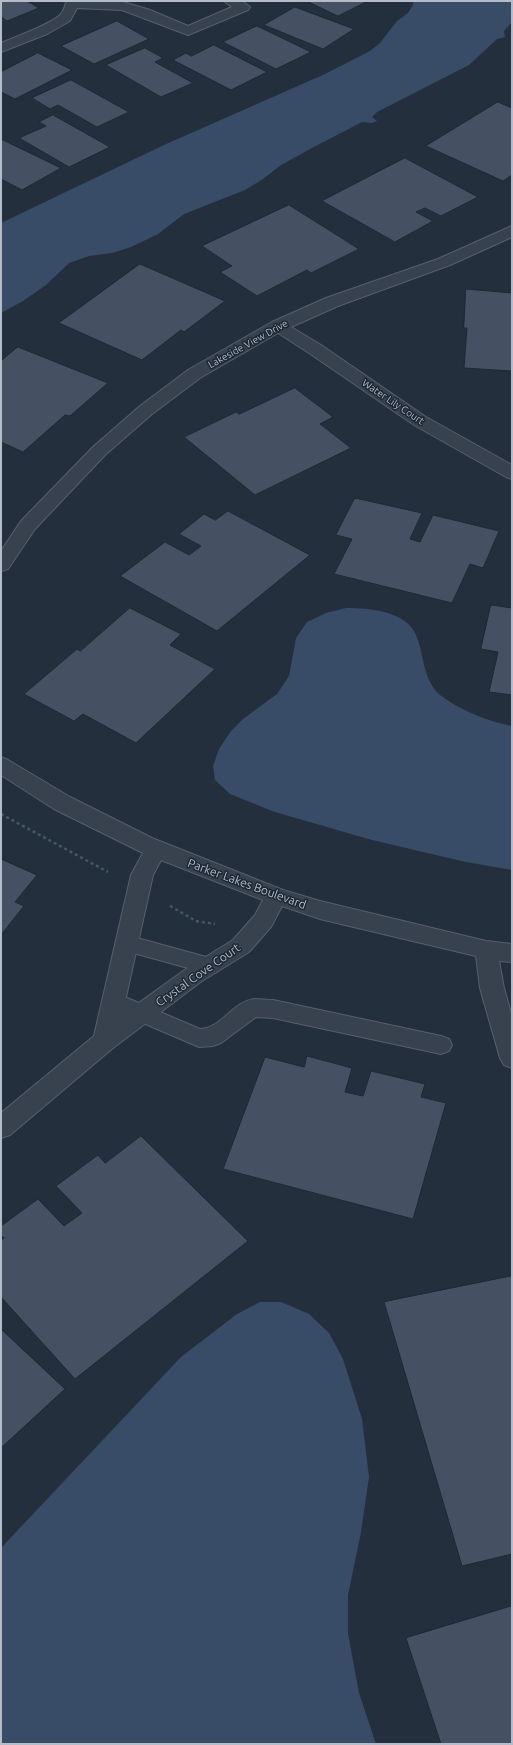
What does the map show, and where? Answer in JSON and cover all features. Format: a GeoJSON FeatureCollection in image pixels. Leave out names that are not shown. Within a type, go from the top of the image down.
{"type":"FeatureCollection","features":[{"type":"Feature","properties":{"kind":"street"},"geometry":{"type":"LineString","coordinates":[[1,48],[42,31],[65,18],[73,2],[123,6],[146,13],[188,31],[243,7],[232,1]]}},
{"type":"Feature","properties":{"kind":"street","name":"Lakeside View Drive"},"geometry":{"type":"LineString","coordinates":[[1,565],[28,525],[99,451],[146,410],[194,374],[278,326],[332,302],[444,262],[512,231]]}},
{"type":"Feature","properties":{"kind":"street","name":"Water Lily Court"},"geometry":{"type":"LineString","coordinates":[[278,326],[315,349],[420,421],[512,473]]}},
{"type":"Feature","properties":{"kind":"street","name":"Lakeside View Drive"},"geometry":{"type":"LineString","coordinates":[[1,539],[28,525]]}},
{"type":"Feature","properties":{"kind":"street","name":"Parker Lakes Boulevard"},"geometry":{"type":"LineString","coordinates":[[1,765],[62,803],[156,849],[276,896],[320,910],[486,950],[512,953]]}},
{"type":"Feature","properties":{"kind":"street"},"geometry":{"type":"LineString","coordinates":[[105,1041],[142,875],[156,849]]}},
{"type":"Feature","properties":{"kind":"street","name":"Crystal Cove Court"},"geometry":{"type":"LineString","coordinates":[[1,1128],[105,1041],[194,975],[241,946],[263,921],[276,896]]}},
{"type":"Feature","properties":{"kind":"street"},"geometry":{"type":"LineString","coordinates":[[486,950],[492,988],[512,1058]]}},
{"type":"Feature","properties":{"kind":"lane"},"geometry":{"type":"LineString","coordinates":[[126,943],[210,966]]}},
{"type":"Feature","properties":{"kind":"lane"},"geometry":{"type":"LineString","coordinates":[[113,1001],[199,1038],[213,1037],[228,1027],[245,1012],[254,1008],[273,1009],[441,1045]]}},
{"type":"Feature","properties":{"kind":"water"},"geometry":{"type":"Polygon","coordinates":[[[413,1],[512,1],[512,22],[504,31],[505,37],[497,39],[469,65],[377,112],[372,117],[377,121],[372,123],[362,122],[281,165],[263,179],[245,190],[184,214],[158,234],[131,247],[112,253],[89,256],[69,263],[46,285],[23,301],[1,313],[1,223],[164,145],[325,74],[370,51],[380,43],[397,21],[408,13],[413,5],[413,1]]]}},
{"type":"Feature","properties":{"kind":"water"},"geometry":{"type":"Polygon","coordinates":[[[346,608],[386,612],[404,621],[411,627],[416,635],[425,670],[438,693],[470,713],[495,722],[512,726],[512,870],[466,862],[372,840],[275,812],[230,794],[215,780],[213,766],[219,749],[231,731],[243,719],[277,694],[289,676],[296,638],[307,622],[326,613],[346,608]]]}},
{"type":"Feature","properties":{"kind":"water"},"geometry":{"type":"Polygon","coordinates":[[[260,1302],[281,1302],[309,1314],[329,1333],[343,1359],[362,1419],[369,1477],[361,1532],[348,1595],[348,1634],[359,1693],[376,1744],[1,1744],[1,1548],[181,1357],[237,1314],[260,1302]]]}},
{"type":"Feature","properties":{"kind":"building"},"geometry":{"type":"Polygon","coordinates":[[[1,1],[27,1],[39,8],[7,21],[1,17],[1,1]]]}},
{"type":"Feature","properties":{"kind":"building"},"geometry":{"type":"Polygon","coordinates":[[[307,1],[368,1],[338,16],[307,1]]]}},
{"type":"Feature","properties":{"kind":"building"},"geometry":{"type":"Polygon","coordinates":[[[295,7],[354,29],[323,49],[264,25],[295,7]]]}},
{"type":"Feature","properties":{"kind":"building"},"geometry":{"type":"Polygon","coordinates":[[[117,21],[149,39],[94,64],[61,46],[117,21]]]}},
{"type":"Feature","properties":{"kind":"building"},"geometry":{"type":"Polygon","coordinates":[[[257,26],[311,52],[276,69],[223,42],[257,26]]]}},
{"type":"Feature","properties":{"kind":"building"},"geometry":{"type":"Polygon","coordinates":[[[214,45],[267,72],[231,90],[173,60],[186,53],[191,56],[214,45]]]}},
{"type":"Feature","properties":{"kind":"building"},"geometry":{"type":"Polygon","coordinates":[[[145,48],[163,58],[155,62],[193,83],[161,97],[106,65],[145,48]]]}},
{"type":"Feature","properties":{"kind":"building"},"geometry":{"type":"Polygon","coordinates":[[[38,53],[72,70],[15,99],[1,92],[1,72],[38,53]]]}},
{"type":"Feature","properties":{"kind":"building"},"geometry":{"type":"Polygon","coordinates":[[[71,80],[129,112],[97,127],[58,105],[50,109],[32,98],[71,80]]]}},
{"type":"Feature","properties":{"kind":"building"},"geometry":{"type":"Polygon","coordinates":[[[498,102],[512,108],[512,175],[503,181],[426,146],[498,102]]]}},
{"type":"Feature","properties":{"kind":"building"},"geometry":{"type":"Polygon","coordinates":[[[53,115],[110,147],[69,167],[19,138],[46,126],[39,122],[53,115]]]}},
{"type":"Feature","properties":{"kind":"building"},"geometry":{"type":"Polygon","coordinates":[[[3,140],[61,168],[22,190],[1,179],[1,141],[3,140]]]}},
{"type":"Feature","properties":{"kind":"building"},"geometry":{"type":"Polygon","coordinates":[[[405,158],[478,197],[441,216],[425,208],[416,212],[433,221],[395,242],[322,201],[405,158]]]}},
{"type":"Feature","properties":{"kind":"building"},"geometry":{"type":"Polygon","coordinates":[[[289,205],[359,249],[311,273],[307,270],[257,296],[220,272],[232,266],[202,246],[289,205]]]}},
{"type":"Feature","properties":{"kind":"building"},"geometry":{"type":"Polygon","coordinates":[[[140,264],[225,301],[184,332],[181,330],[142,360],[59,323],[140,264]]]}},
{"type":"Feature","properties":{"kind":"building"},"geometry":{"type":"Polygon","coordinates":[[[466,289],[512,293],[512,371],[464,368],[467,328],[464,328],[466,289]]]}},
{"type":"Feature","properties":{"kind":"building"},"geometry":{"type":"Polygon","coordinates":[[[18,347],[108,383],[70,416],[65,415],[23,452],[1,442],[1,361],[18,347]]]}},
{"type":"Feature","properties":{"kind":"building"},"geometry":{"type":"Polygon","coordinates":[[[295,388],[333,417],[320,424],[351,448],[255,495],[184,437],[236,412],[239,414],[295,388]]]}},
{"type":"Feature","properties":{"kind":"building"},"geometry":{"type":"Polygon","coordinates":[[[355,498],[422,513],[410,539],[420,542],[433,515],[499,531],[483,568],[470,564],[452,603],[334,574],[352,539],[336,535],[355,498]]]}},
{"type":"Feature","properties":{"kind":"building"},"geometry":{"type":"Polygon","coordinates":[[[228,511],[310,555],[217,631],[120,576],[165,542],[189,555],[201,546],[179,534],[204,514],[215,520],[228,511]]]}},
{"type":"Feature","properties":{"kind":"building"},"geometry":{"type":"Polygon","coordinates":[[[491,605],[512,608],[512,695],[489,692],[498,652],[481,649],[491,605]]]}},
{"type":"Feature","properties":{"kind":"building"},"geometry":{"type":"Polygon","coordinates":[[[130,608],[181,634],[170,645],[215,669],[136,743],[83,714],[74,721],[24,694],[77,649],[80,651],[130,608]]]}},
{"type":"Feature","properties":{"kind":"building"},"geometry":{"type":"Polygon","coordinates":[[[1,859],[37,875],[15,902],[24,906],[1,935],[1,859]]]}},
{"type":"Feature","properties":{"kind":"building"},"geometry":{"type":"Polygon","coordinates":[[[307,1056],[352,1068],[345,1092],[363,1096],[371,1071],[425,1084],[421,1097],[446,1103],[413,1219],[223,1169],[265,1057],[304,1067],[307,1056]]]}},
{"type":"Feature","properties":{"kind":"building"},"geometry":{"type":"Polygon","coordinates":[[[141,1136],[248,1241],[75,1379],[1,1297],[1,1240],[4,1238],[1,1235],[1,1226],[38,1199],[64,1226],[82,1213],[56,1186],[98,1155],[105,1163],[141,1136]]]}},
{"type":"Feature","properties":{"kind":"building"},"geometry":{"type":"Polygon","coordinates":[[[512,1276],[512,1554],[462,1566],[384,1302],[512,1276]]]}},
{"type":"Feature","properties":{"kind":"building"},"geometry":{"type":"Polygon","coordinates":[[[1,1329],[65,1389],[1,1448],[1,1329]]]}},
{"type":"Feature","properties":{"kind":"building"},"geometry":{"type":"Polygon","coordinates":[[[512,1606],[512,1744],[441,1744],[406,1638],[512,1606]]]}}]}
